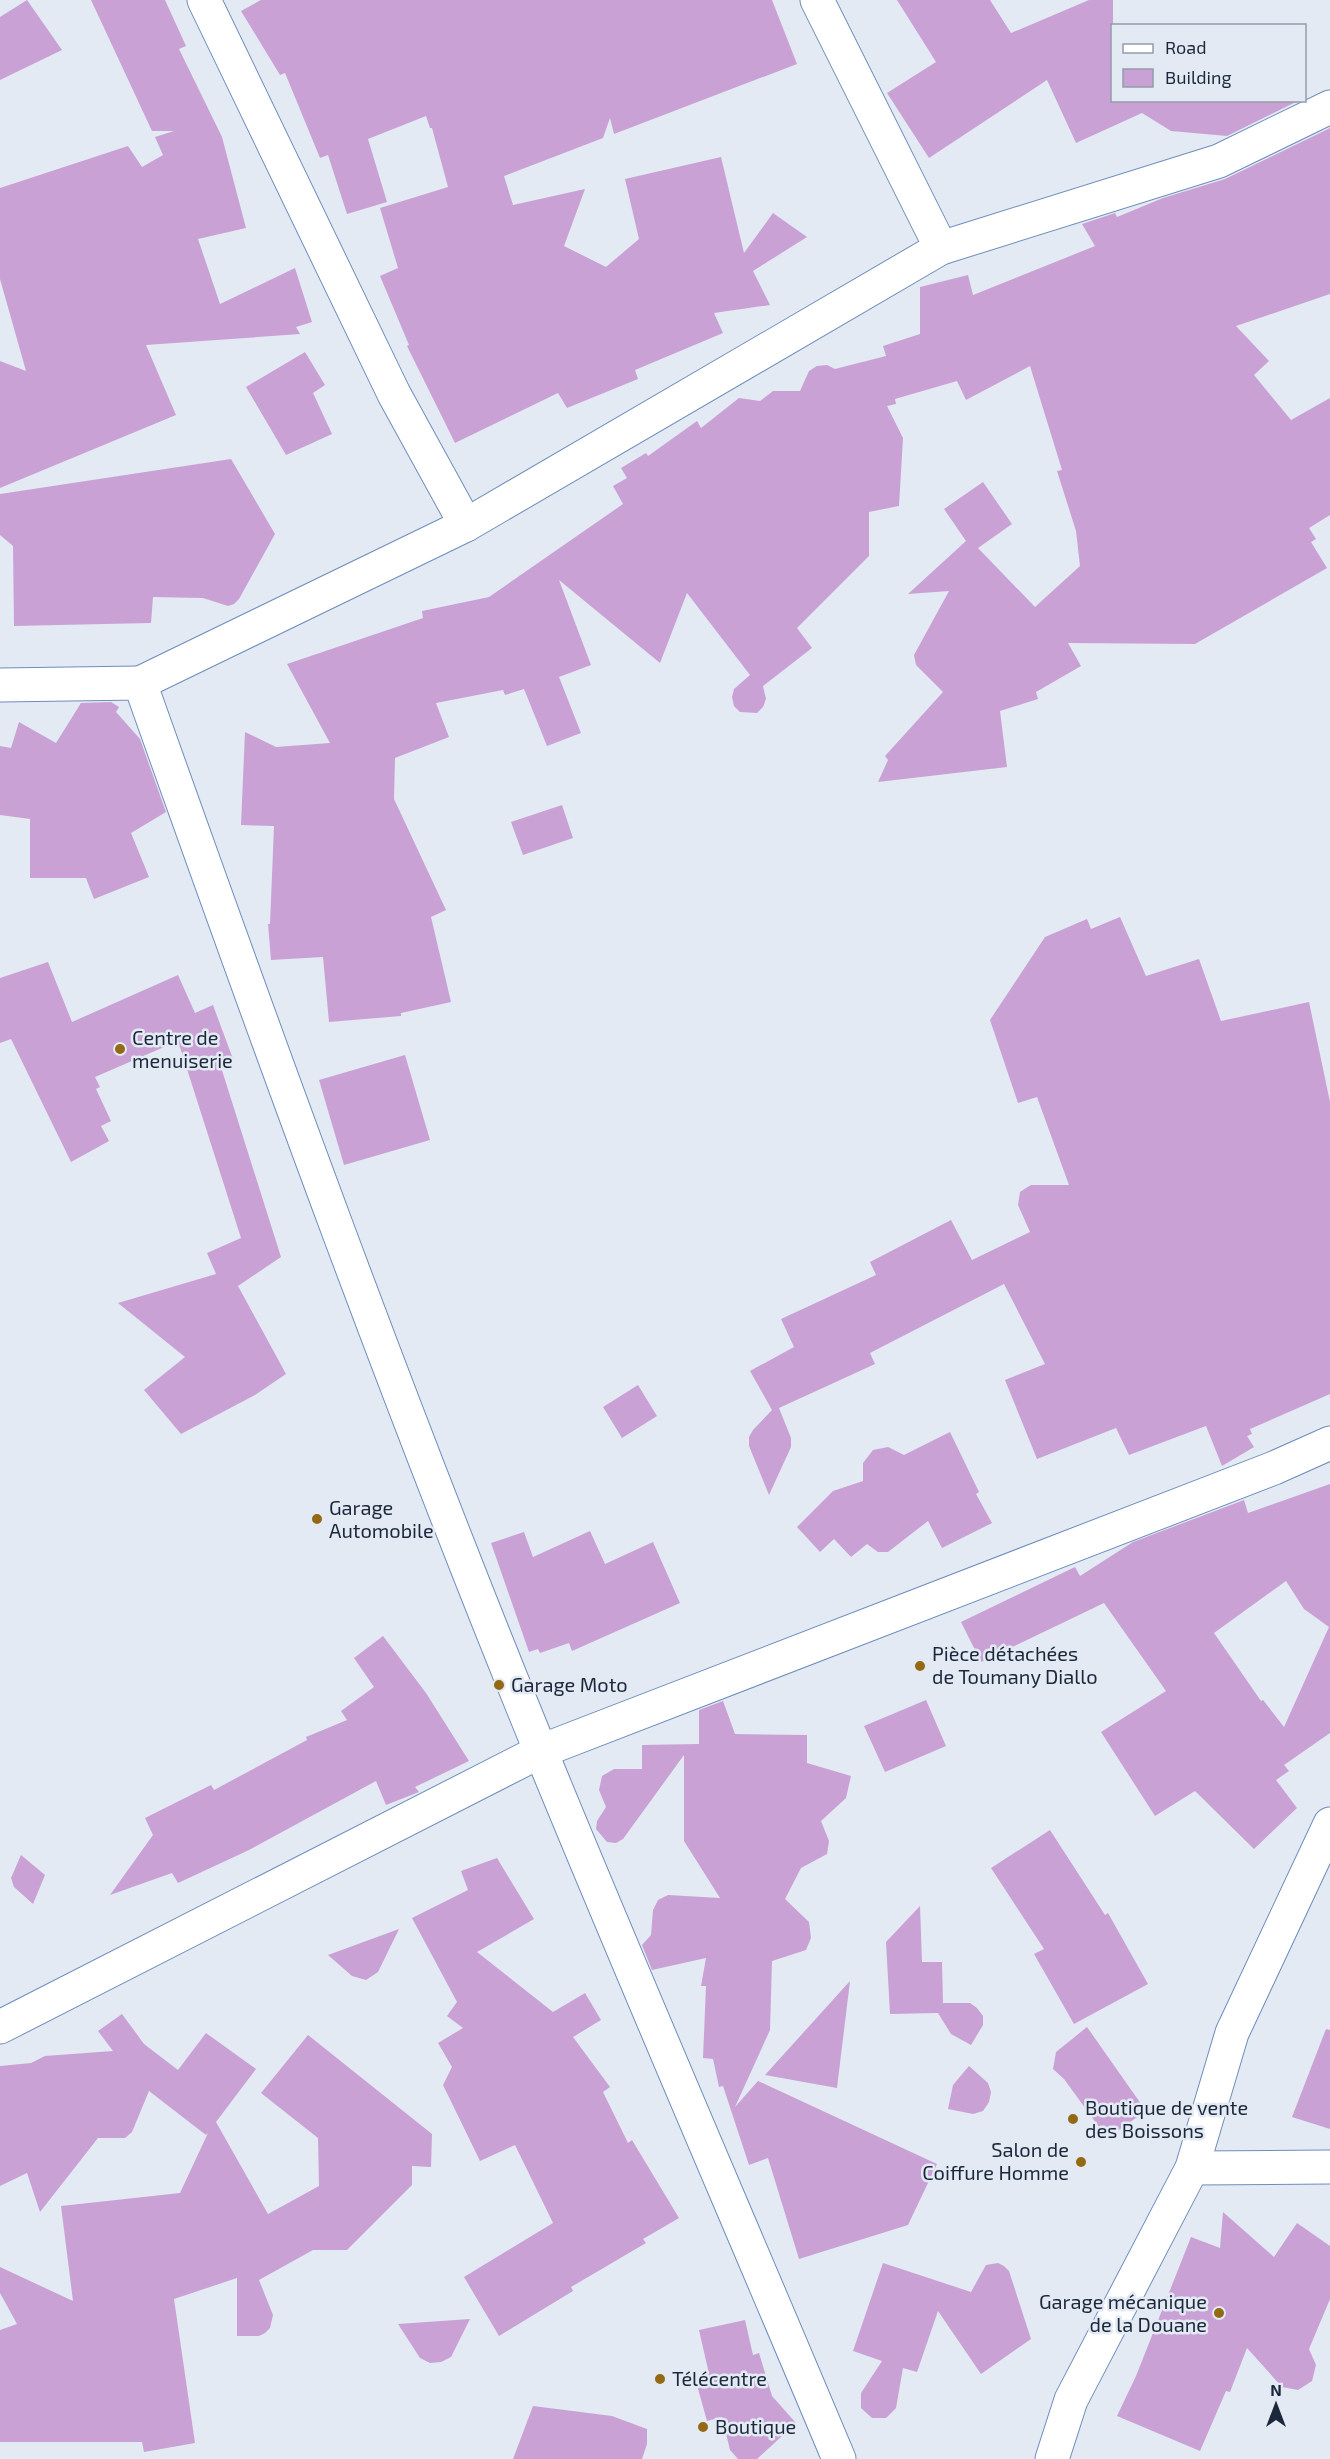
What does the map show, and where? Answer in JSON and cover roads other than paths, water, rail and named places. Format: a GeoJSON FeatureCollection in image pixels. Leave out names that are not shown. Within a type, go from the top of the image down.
{"type":"FeatureCollection","features":[{"type":"Feature","properties":{"kind":"main road"},"geometry":{"type":"LineString","coordinates":[[204,0],[394,394],[466,525]]}},
{"type":"Feature","properties":{"kind":"main road"},"geometry":{"type":"LineString","coordinates":[[817,0],[941,248]]}},
{"type":"Feature","properties":{"kind":"main road"},"geometry":{"type":"LineString","coordinates":[[0,685],[140,683],[466,525],[941,248],[1219,161],[1330,107]]}},
{"type":"Feature","properties":{"kind":"main road"},"geometry":{"type":"LineString","coordinates":[[140,683],[208,874],[423,1453],[541,1752],[839,2459]]}},
{"type":"Feature","properties":{"kind":"main road"},"geometry":{"type":"LineString","coordinates":[[0,2027],[541,1752],[1252,1476],[1330,1443]]}},
{"type":"Feature","properties":{"kind":"main road"},"geometry":{"type":"LineString","coordinates":[[1052,2459],[1071,2400],[1192,2168],[1232,2033],[1330,1824]]}},
{"type":"Feature","properties":{"kind":"main road"},"geometry":{"type":"LineString","coordinates":[[1192,2168],[1330,2167]]}},
{"type":"Feature","properties":{"kind":"place","name":"Centre de menuiserie"},"geometry":{"type":"Point","coordinates":[120,1049]}},
{"type":"Feature","properties":{"kind":"place","name":"Garage Automobile"},"geometry":{"type":"Point","coordinates":[317,1519]}},
{"type":"Feature","properties":{"kind":"place","name":"Pièce détachées de Toumany Diallo"},"geometry":{"type":"Point","coordinates":[920,1666]}},
{"type":"Feature","properties":{"kind":"place","name":"Garage Moto"},"geometry":{"type":"Point","coordinates":[499,1685]}},
{"type":"Feature","properties":{"kind":"place","name":"Boutique de vente des Boissons"},"geometry":{"type":"Point","coordinates":[1073,2119]}},
{"type":"Feature","properties":{"kind":"place","name":"Salon de Coiffure Homme"},"geometry":{"type":"Point","coordinates":[1081,2162]}},
{"type":"Feature","properties":{"kind":"place","name":"Garage mécanique de la Douane"},"geometry":{"type":"Point","coordinates":[1219,2313]}},
{"type":"Feature","properties":{"kind":"place","name":"Télécentre"},"geometry":{"type":"Point","coordinates":[660,2379]}},
{"type":"Feature","properties":{"kind":"place","name":"Boutique"},"geometry":{"type":"Point","coordinates":[703,2427]}}]}
